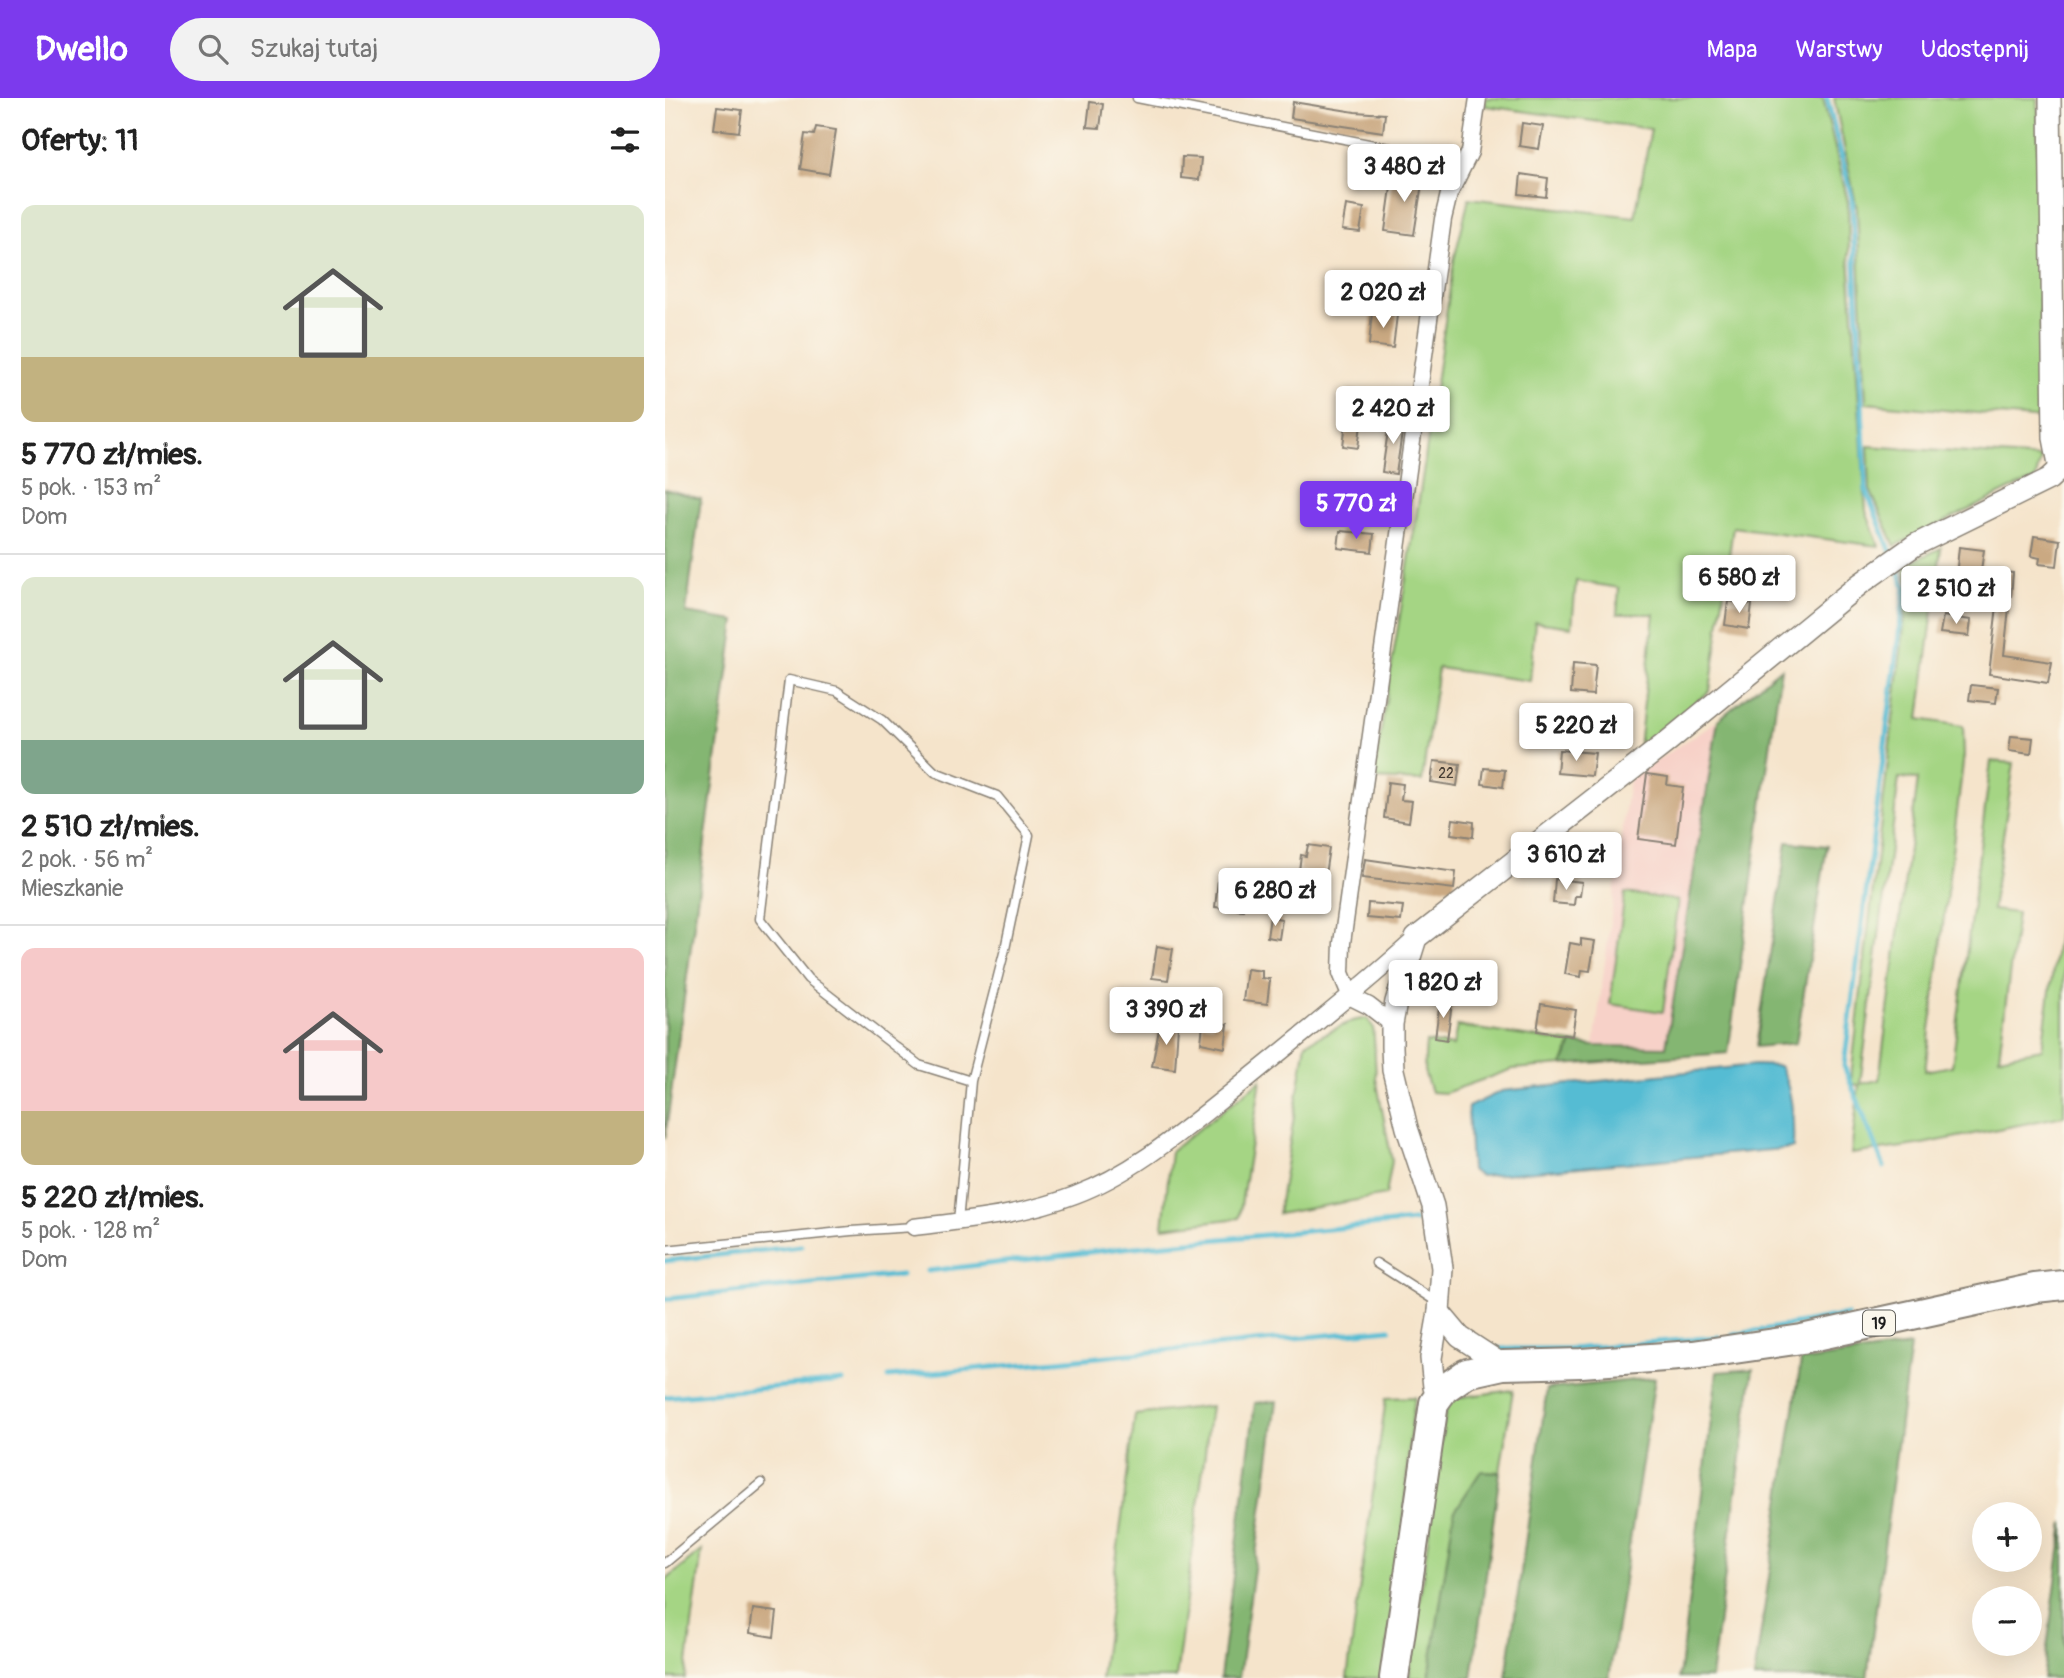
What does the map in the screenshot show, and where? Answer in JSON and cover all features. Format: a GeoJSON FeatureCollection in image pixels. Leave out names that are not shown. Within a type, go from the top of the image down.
{"type":"FeatureCollection","features":[{"type":"Feature","properties":{"kind":"highway","name":"19"},"geometry":{"type":"LineString","coordinates":[[1437,1395],[1467,1373],[1503,1365],[1693,1355],[1802,1339],[2064,1285]]}},
{"type":"Feature","properties":{"kind":"highway"},"geometry":{"type":"LineString","coordinates":[[1394,1678],[1437,1395]]}},
{"type":"Feature","properties":{"kind":"street"},"geometry":{"type":"LineString","coordinates":[[1392,1024],[1351,996],[1341,973],[1342,943],[1443,219],[1449,194],[1470,152],[1478,98]]}},
{"type":"Feature","properties":{"kind":"street"},"geometry":{"type":"LineString","coordinates":[[914,1227],[982,1220],[1029,1210],[1076,1195],[1111,1178],[1175,1137],[1351,996],[1416,938],[1667,742],[1860,584],[1915,545],[2049,479],[2062,470],[2055,439],[2050,98]]}},
{"type":"Feature","properties":{"kind":"street"},"geometry":{"type":"LineString","coordinates":[[1416,938],[1400,986],[1392,1024],[1393,1070],[1435,1219],[1442,1268],[1431,1358],[1437,1395]]}},
{"type":"Feature","properties":{"kind":"street"},"geometry":{"type":"LineString","coordinates":[[1439,1308],[1460,1337],[1503,1365]]}},
{"type":"Feature","properties":{"kind":"lane"},"geometry":{"type":"LineString","coordinates":[[1137,98],[1465,163]]}},
{"type":"Feature","properties":{"kind":"lane"},"geometry":{"type":"LineString","coordinates":[[958,1222],[971,1081],[1005,950],[1028,835],[997,796],[935,772],[881,720],[848,698],[837,691],[789,680],[760,919],[808,979],[919,1065],[971,1081]]}},
{"type":"Feature","properties":{"kind":"lane"},"geometry":{"type":"LineString","coordinates":[[665,1250],[914,1227]]}},
{"type":"Feature","properties":{"kind":"lane"},"geometry":{"type":"LineString","coordinates":[[1376,1263],[1439,1308]]}},
{"type":"Feature","properties":{"kind":"lane"},"geometry":{"type":"LineString","coordinates":[[665,1563],[761,1483]]}},
{"type":"Feature","properties":{"kind":"shaded area"},"geometry":{"type":"Polygon","coordinates":[[[1718,720],[1666,1047],[1594,1046],[1629,779],[1718,720]]]}},
{"type":"Feature","properties":{"kind":"green space"},"geometry":{"type":"Polygon","coordinates":[[[1486,98],[1823,98],[1848,202],[1849,256],[1866,511],[1879,546],[1733,527],[1710,691],[1639,747],[1654,614],[1617,614],[1619,588],[1576,581],[1572,627],[1535,622],[1530,681],[1438,668],[1422,781],[1373,779],[1420,493],[1454,260],[1469,198],[1635,217],[1651,129],[1485,106],[1486,98]]]}},
{"type":"Feature","properties":{"kind":"green space"},"geometry":{"type":"Polygon","coordinates":[[[1834,98],[2038,98],[2043,419],[1866,403],[1857,209],[1834,98]]]}},
{"type":"Feature","properties":{"kind":"green space"},"geometry":{"type":"Polygon","coordinates":[[[1868,446],[2041,458],[2035,480],[1895,546],[1870,490],[1868,446]]]}},
{"type":"Feature","properties":{"kind":"green space"},"geometry":{"type":"Polygon","coordinates":[[[665,489],[701,499],[686,613],[735,621],[665,1139],[667,772],[665,489]]]}},
{"type":"Feature","properties":{"kind":"green space"},"geometry":{"type":"Polygon","coordinates":[[[1941,548],[1919,719],[1963,726],[1964,755],[1925,1071],[1952,1066],[1991,761],[2014,763],[1992,910],[2017,913],[1999,1057],[2042,1049],[2064,889],[2064,1116],[1917,1145],[1851,1154],[1859,1085],[1851,1084],[1852,1068],[1909,583],[1903,566],[1941,548]],[[1899,778],[1860,1084],[1879,1080],[1918,779],[1899,778]]]}},
{"type":"Feature","properties":{"kind":"green space"},"geometry":{"type":"Polygon","coordinates":[[[1781,668],[1728,1053],[1562,1065],[1572,1043],[1666,1047],[1718,720],[1781,668]]]}},
{"type":"Feature","properties":{"kind":"green space"},"geometry":{"type":"Polygon","coordinates":[[[1787,842],[1827,846],[1796,1043],[1756,1047],[1787,842]]]}},
{"type":"Feature","properties":{"kind":"green space"},"geometry":{"type":"Polygon","coordinates":[[[1625,893],[1678,900],[1663,1012],[1610,1004],[1625,893]]]}},
{"type":"Feature","properties":{"kind":"green space"},"geometry":{"type":"Polygon","coordinates":[[[1367,1018],[1373,1027],[1376,1078],[1392,1161],[1386,1195],[1278,1214],[1306,1043],[1352,1021],[1367,1018]]]}},
{"type":"Feature","properties":{"kind":"green space"},"geometry":{"type":"Polygon","coordinates":[[[1457,1026],[1572,1043],[1562,1065],[1513,1069],[1445,1093],[1431,1092],[1424,1071],[1426,1042],[1453,1046],[1457,1026]]]}},
{"type":"Feature","properties":{"kind":"green space"},"geometry":{"type":"Polygon","coordinates":[[[1261,1080],[1239,1218],[1163,1227],[1171,1151],[1261,1080]]]}},
{"type":"Feature","properties":{"kind":"green space"},"geometry":{"type":"Polygon","coordinates":[[[1910,1346],[1867,1678],[1754,1678],[1801,1361],[1910,1346]]]}},
{"type":"Feature","properties":{"kind":"green space"},"geometry":{"type":"Polygon","coordinates":[[[1753,1369],[1711,1678],[1679,1678],[1717,1372],[1753,1369]]]}},
{"type":"Feature","properties":{"kind":"green space"},"geometry":{"type":"Polygon","coordinates":[[[1655,1378],[1609,1678],[1506,1678],[1547,1389],[1655,1378]]]}},
{"type":"Feature","properties":{"kind":"green space"},"geometry":{"type":"Polygon","coordinates":[[[1513,1390],[1500,1472],[1481,1471],[1431,1678],[1409,1678],[1447,1399],[1513,1390]]]}},
{"type":"Feature","properties":{"kind":"green space"},"geometry":{"type":"Polygon","coordinates":[[[1415,1397],[1403,1535],[1383,1678],[1347,1678],[1386,1398],[1415,1397]]]}},
{"type":"Feature","properties":{"kind":"green space"},"geometry":{"type":"Polygon","coordinates":[[[1277,1401],[1239,1678],[1220,1678],[1255,1403],[1277,1401]]]}},
{"type":"Feature","properties":{"kind":"green space"},"geometry":{"type":"Polygon","coordinates":[[[1211,1406],[1176,1678],[1101,1678],[1135,1415],[1211,1406]]]}},
{"type":"Feature","properties":{"kind":"green space"},"geometry":{"type":"Polygon","coordinates":[[[1481,1471],[1500,1472],[1472,1678],[1429,1678],[1454,1512],[1481,1471]]]}},
{"type":"Feature","properties":{"kind":"green space"},"geometry":{"type":"Polygon","coordinates":[[[2064,1522],[2064,1678],[2043,1678],[2064,1522]]]}},
{"type":"Feature","properties":{"kind":"green space"},"geometry":{"type":"Polygon","coordinates":[[[702,1550],[685,1678],[665,1678],[665,1581],[702,1550]]]}},
{"type":"Feature","properties":{"kind":"water"},"geometry":{"type":"Polygon","coordinates":[[[1755,1065],[1779,1066],[1784,1074],[1792,1105],[1793,1148],[1481,1176],[1471,1170],[1468,1107],[1502,1091],[1755,1065]]]}},
{"type":"Feature","properties":{"kind":"building"},"geometry":{"type":"Polygon","coordinates":[[[1090,102],[1103,104],[1100,128],[1087,127],[1090,102]]]}},
{"type":"Feature","properties":{"kind":"building"},"geometry":{"type":"Polygon","coordinates":[[[1293,102],[1385,114],[1383,132],[1291,118],[1293,102]]]}},
{"type":"Feature","properties":{"kind":"building"},"geometry":{"type":"Polygon","coordinates":[[[717,107],[742,110],[739,132],[714,129],[717,107]]]}},
{"type":"Feature","properties":{"kind":"building"},"geometry":{"type":"Polygon","coordinates":[[[1522,123],[1543,126],[1539,149],[1519,146],[1522,123]]]}},
{"type":"Feature","properties":{"kind":"building"},"geometry":{"type":"Polygon","coordinates":[[[816,127],[836,130],[829,174],[800,169],[805,134],[814,135],[816,127]]]}},
{"type":"Feature","properties":{"kind":"building"},"geometry":{"type":"Polygon","coordinates":[[[1182,157],[1201,158],[1199,180],[1181,178],[1182,157]]]}},
{"type":"Feature","properties":{"kind":"building"},"geometry":{"type":"Polygon","coordinates":[[[1393,173],[1423,177],[1414,235],[1385,231],[1393,173]]]}},
{"type":"Feature","properties":{"kind":"building"},"geometry":{"type":"Polygon","coordinates":[[[1521,174],[1548,178],[1546,197],[1519,194],[1521,174]]]}},
{"type":"Feature","properties":{"kind":"building"},"geometry":{"type":"Polygon","coordinates":[[[1346,205],[1364,208],[1360,232],[1342,230],[1346,205]]]}},
{"type":"Feature","properties":{"kind":"building"},"geometry":{"type":"Polygon","coordinates":[[[1372,312],[1397,315],[1393,348],[1369,345],[1372,312]]]}},
{"type":"Feature","properties":{"kind":"building"},"geometry":{"type":"Polygon","coordinates":[[[1350,390],[1365,392],[1358,448],[1343,446],[1350,390]]]}},
{"type":"Feature","properties":{"kind":"building"},"geometry":{"type":"Polygon","coordinates":[[[1390,417],[1404,419],[1396,474],[1382,472],[1390,417]]]}},
{"type":"Feature","properties":{"kind":"building"},"geometry":{"type":"Polygon","coordinates":[[[1340,531],[1374,534],[1372,552],[1338,548],[1340,531]]]}},
{"type":"Feature","properties":{"kind":"building"},"geometry":{"type":"Polygon","coordinates":[[[2034,536],[2060,540],[2057,566],[2039,564],[2040,558],[2031,556],[2034,536]]]}},
{"type":"Feature","properties":{"kind":"building"},"geometry":{"type":"Polygon","coordinates":[[[1959,547],[1984,550],[1981,570],[2013,573],[2011,596],[1964,591],[1966,578],[1956,577],[1959,547]]]}},
{"type":"Feature","properties":{"kind":"building"},"geometry":{"type":"Polygon","coordinates":[[[1728,601],[1752,604],[1749,629],[1725,625],[1728,601]]]}},
{"type":"Feature","properties":{"kind":"building"},"geometry":{"type":"Polygon","coordinates":[[[1997,606],[2009,608],[2004,655],[2052,662],[2048,683],[1989,674],[1997,606]]]}},
{"type":"Feature","properties":{"kind":"building"},"geometry":{"type":"Polygon","coordinates":[[[1943,616],[1971,620],[1969,636],[1940,633],[1943,616]]]}},
{"type":"Feature","properties":{"kind":"building"},"geometry":{"type":"Polygon","coordinates":[[[1573,663],[1596,665],[1593,695],[1571,693],[1573,663]]]}},
{"type":"Feature","properties":{"kind":"building"},"geometry":{"type":"Polygon","coordinates":[[[1971,685],[1998,688],[1996,703],[1969,700],[1971,685]]]}},
{"type":"Feature","properties":{"kind":"building"},"geometry":{"type":"Polygon","coordinates":[[[2011,736],[2033,738],[2031,754],[2009,751],[2011,736]]]}},
{"type":"Feature","properties":{"kind":"building"},"geometry":{"type":"Polygon","coordinates":[[[1559,750],[1595,753],[1592,776],[1557,773],[1559,750]]]}},
{"type":"Feature","properties":{"kind":"building"},"geometry":{"type":"Polygon","coordinates":[[[1434,761],[1460,764],[1457,786],[1431,782],[1434,761]]]}},
{"type":"Feature","properties":{"kind":"building"},"geometry":{"type":"Polygon","coordinates":[[[1484,768],[1505,770],[1503,787],[1482,784],[1484,768]]]}},
{"type":"Feature","properties":{"kind":"building"},"geometry":{"type":"Polygon","coordinates":[[[1647,774],[1668,777],[1667,785],[1683,787],[1676,844],[1638,839],[1647,774]]]}},
{"type":"Feature","properties":{"kind":"building"},"geometry":{"type":"Polygon","coordinates":[[[1388,782],[1403,784],[1401,800],[1412,801],[1409,822],[1384,818],[1388,782]]]}},
{"type":"Feature","properties":{"kind":"building"},"geometry":{"type":"Polygon","coordinates":[[[1453,819],[1474,822],[1473,837],[1451,834],[1453,819]]]}},
{"type":"Feature","properties":{"kind":"building"},"geometry":{"type":"Polygon","coordinates":[[[1308,845],[1329,848],[1325,875],[1299,871],[1301,855],[1306,856],[1308,845]]]}},
{"type":"Feature","properties":{"kind":"building"},"geometry":{"type":"Polygon","coordinates":[[[1365,859],[1456,872],[1454,889],[1362,878],[1365,859]]]}},
{"type":"Feature","properties":{"kind":"building"},"geometry":{"type":"Polygon","coordinates":[[[1555,879],[1582,882],[1580,896],[1575,896],[1574,905],[1553,903],[1555,879]]]}},
{"type":"Feature","properties":{"kind":"building"},"geometry":{"type":"Polygon","coordinates":[[[1218,880],[1247,884],[1243,910],[1215,907],[1218,880]]]}},
{"type":"Feature","properties":{"kind":"building"},"geometry":{"type":"Polygon","coordinates":[[[1368,903],[1403,906],[1401,921],[1367,918],[1368,903]]]}},
{"type":"Feature","properties":{"kind":"building"},"geometry":{"type":"Polygon","coordinates":[[[1270,917],[1282,919],[1279,939],[1267,937],[1270,917]]]}},
{"type":"Feature","properties":{"kind":"building"},"geometry":{"type":"Polygon","coordinates":[[[1581,939],[1595,941],[1590,971],[1582,970],[1581,977],[1565,974],[1570,943],[1581,945],[1581,939]]]}},
{"type":"Feature","properties":{"kind":"building"},"geometry":{"type":"Polygon","coordinates":[[[1157,946],[1173,949],[1168,980],[1152,978],[1157,946]]]}},
{"type":"Feature","properties":{"kind":"building"},"geometry":{"type":"Polygon","coordinates":[[[1247,969],[1262,971],[1262,978],[1270,979],[1267,1004],[1243,1001],[1247,969]]]}},
{"type":"Feature","properties":{"kind":"building"},"geometry":{"type":"Polygon","coordinates":[[[1440,1001],[1452,1003],[1447,1040],[1435,1038],[1440,1001]]]}},
{"type":"Feature","properties":{"kind":"building"},"geometry":{"type":"Polygon","coordinates":[[[1541,1004],[1576,1010],[1572,1036],[1537,1031],[1541,1004]]]}},
{"type":"Feature","properties":{"kind":"building"},"geometry":{"type":"Polygon","coordinates":[[[1213,1022],[1228,1024],[1225,1048],[1201,1043],[1203,1024],[1212,1025],[1213,1022]]]}},
{"type":"Feature","properties":{"kind":"building"},"geometry":{"type":"Polygon","coordinates":[[[1160,1024],[1178,1026],[1175,1069],[1152,1066],[1160,1024]]]}},
{"type":"Feature","properties":{"kind":"building"},"geometry":{"type":"Polygon","coordinates":[[[753,1609],[777,1612],[774,1637],[750,1633],[753,1609]]]}},
{"type":"Feature","properties":{"kind":"waterway"},"geometry":{"type":"LineString","coordinates":[[1827,98],[1852,198],[1866,490],[1892,555]]}},
{"type":"Feature","properties":{"kind":"waterway"},"geometry":{"type":"LineString","coordinates":[[1884,1167],[1844,1066],[1905,587],[1896,564]]}},
{"type":"Feature","properties":{"kind":"waterway"},"geometry":{"type":"LineString","coordinates":[[928,1271],[1124,1248],[1414,1221]]}},
{"type":"Feature","properties":{"kind":"waterway"},"geometry":{"type":"LineString","coordinates":[[665,1261],[801,1246]]}},
{"type":"Feature","properties":{"kind":"waterway"},"geometry":{"type":"LineString","coordinates":[[665,1299],[901,1275]]}},
{"type":"Feature","properties":{"kind":"waterway"},"geometry":{"type":"LineString","coordinates":[[1733,1335],[1847,1315]]}},
{"type":"Feature","properties":{"kind":"waterway"},"geometry":{"type":"LineString","coordinates":[[889,1377],[1390,1329]]}},
{"type":"Feature","properties":{"kind":"waterway"},"geometry":{"type":"LineString","coordinates":[[1495,1349],[1571,1349],[1719,1337]]}},
{"type":"Feature","properties":{"kind":"waterway"},"geometry":{"type":"LineString","coordinates":[[665,1397],[843,1381]]}}]}
